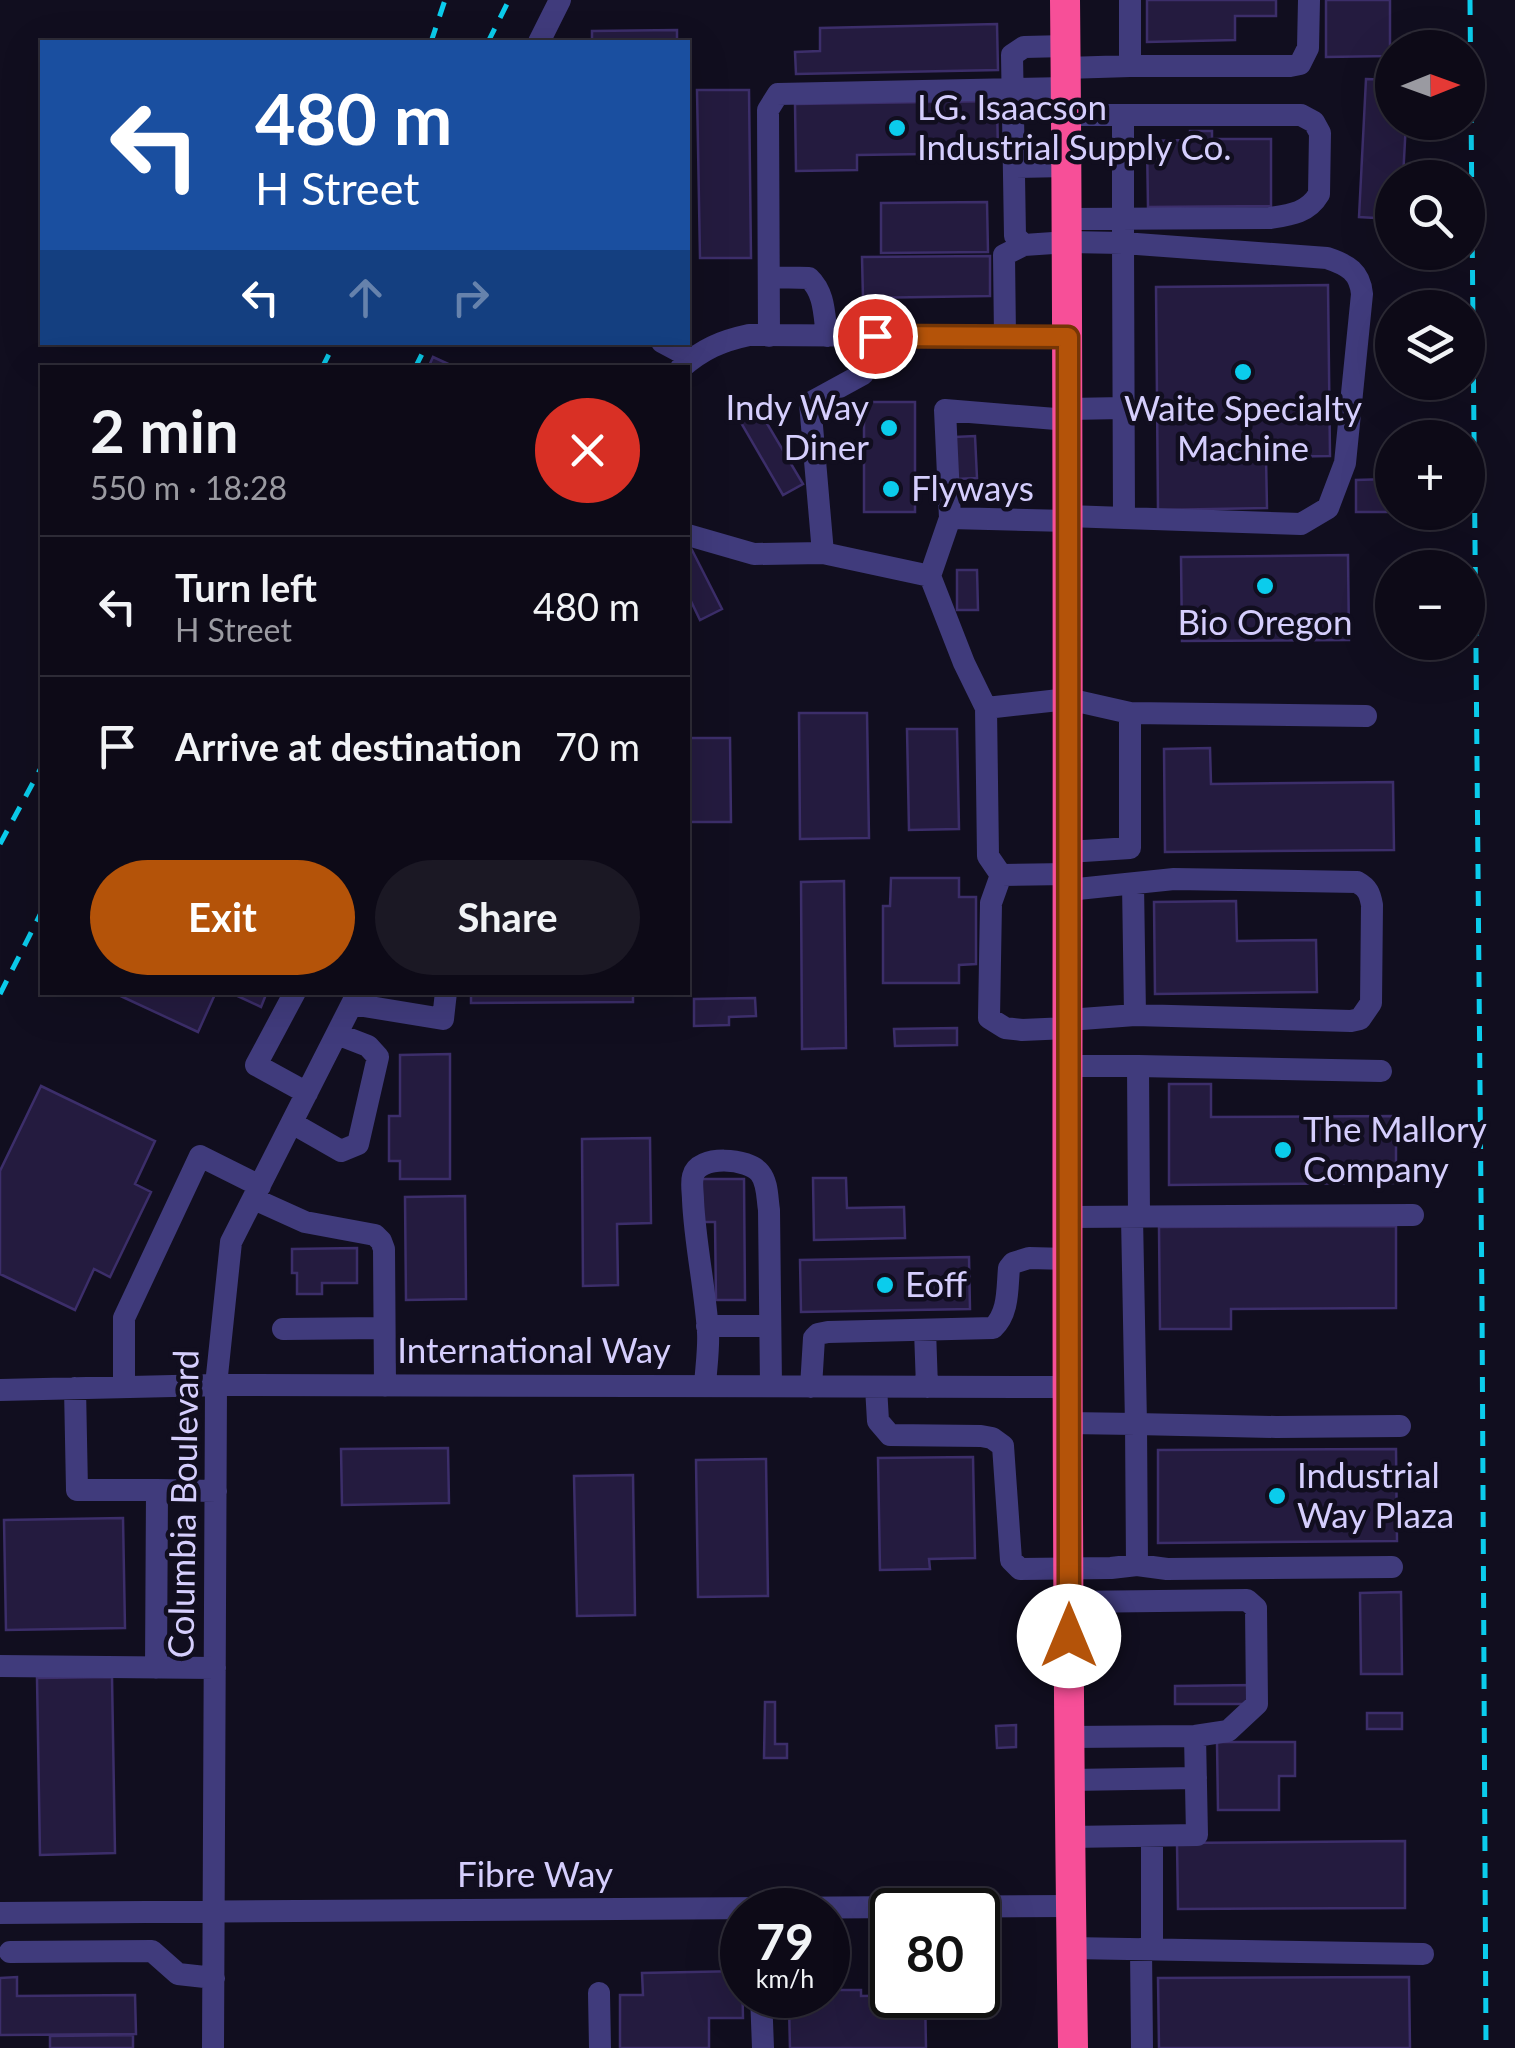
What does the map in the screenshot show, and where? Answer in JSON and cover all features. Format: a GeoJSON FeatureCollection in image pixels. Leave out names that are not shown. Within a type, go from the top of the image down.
{"type":"FeatureCollection","features":[{"type":"Feature","properties":{"kind":"highway"},"geometry":{"type":"LineString","coordinates":[[1065,0],[1073,2048]]}},
{"type":"Feature","properties":{"kind":"street"},"geometry":{"type":"LineString","coordinates":[[540,40],[560,0]]}},
{"type":"Feature","properties":{"kind":"street"},"geometry":{"type":"LineString","coordinates":[[1130,0],[1130,66]]}},
{"type":"Feature","properties":{"kind":"street"},"geometry":{"type":"LineString","coordinates":[[769,336],[768,110],[778,94],[1012,89],[1130,66],[1290,66],[1300,64],[1308,48],[1309,0]]}},
{"type":"Feature","properties":{"kind":"street"},"geometry":{"type":"LineString","coordinates":[[1005,337],[1004,255],[1068,231],[1123,219],[1270,218],[1299,213],[1319,194],[1320,133],[1314,122],[1301,114],[1123,115],[1024,47],[1012,55],[1012,89],[1015,236],[1024,245]]}},
{"type":"Feature","properties":{"kind":"street"},"geometry":{"type":"LineString","coordinates":[[1123,115],[1124,518]]}},
{"type":"Feature","properties":{"kind":"street"},"geometry":{"type":"LineString","coordinates":[[1014,167],[1066,166]]}},
{"type":"Feature","properties":{"kind":"street"},"geometry":{"type":"LineString","coordinates":[[950,518],[1301,524],[1328,508],[1345,462],[1362,294],[1356,272],[1328,258],[1123,243],[1068,231]]}},
{"type":"Feature","properties":{"kind":"street"},"geometry":{"type":"LineString","coordinates":[[769,277],[809,278],[818,286],[827,336]]}},
{"type":"Feature","properties":{"kind":"street"},"geometry":{"type":"LineString","coordinates":[[666,345],[687,363],[722,340],[749,336],[1068,337]]}},
{"type":"Feature","properties":{"kind":"street"},"geometry":{"type":"LineString","coordinates":[[823,553],[810,404],[863,374],[875,336]]}},
{"type":"Feature","properties":{"kind":"street"},"geometry":{"type":"LineString","coordinates":[[1001,875],[988,856],[986,708],[930,576],[950,518],[945,410],[1068,415],[1123,408]]}},
{"type":"Feature","properties":{"kind":"street"},"geometry":{"type":"LineString","coordinates":[[690,536],[754,554],[823,553],[930,576]]}},
{"type":"Feature","properties":{"kind":"street"},"geometry":{"type":"LineString","coordinates":[[986,708],[1068,698],[1130,713],[1366,716]]}},
{"type":"Feature","properties":{"kind":"street"},"geometry":{"type":"LineString","coordinates":[[1068,872],[1130,848],[1130,713]]}},
{"type":"Feature","properties":{"kind":"street"},"geometry":{"type":"LineString","coordinates":[[1068,872],[1133,884],[1174,879],[1358,882],[1365,886],[1372,905],[1372,1003],[1360,1019],[1351,1021],[1135,1015],[1022,1030],[1004,1028],[989,1018],[991,902],[1001,875],[1068,872]]}},
{"type":"Feature","properties":{"kind":"street"},"geometry":{"type":"LineString","coordinates":[[1133,884],[1135,1015]]}},
{"type":"Feature","properties":{"kind":"street"},"geometry":{"type":"LineString","coordinates":[[293,995],[256,1065],[307,1093]]}},
{"type":"Feature","properties":{"kind":"street"},"geometry":{"type":"LineString","coordinates":[[355,998],[443,1019],[446,995]]}},
{"type":"Feature","properties":{"kind":"street","name":"Columbia Boulevard"},"geometry":{"type":"LineString","coordinates":[[213,2048],[216,1385],[232,1242],[355,998]]}},
{"type":"Feature","properties":{"kind":"street"},"geometry":{"type":"LineString","coordinates":[[292,1123],[341,1151],[358,1144],[378,1057],[368,1046],[338,1034]]}},
{"type":"Feature","properties":{"kind":"street"},"geometry":{"type":"LineString","coordinates":[[1068,1066],[1381,1070]]}},
{"type":"Feature","properties":{"kind":"street"},"geometry":{"type":"LineString","coordinates":[[1137,1565],[1138,1066]]}},
{"type":"Feature","properties":{"kind":"street"},"geometry":{"type":"LineString","coordinates":[[124,1387],[124,1318],[200,1156],[305,1222],[375,1235],[384,1249],[385,1386]]}},
{"type":"Feature","properties":{"kind":"street"},"geometry":{"type":"LineString","coordinates":[[706,1386],[707,1326],[694,1220],[693,1175],[706,1162],[730,1161],[750,1164],[765,1183],[771,1386]]}},
{"type":"Feature","properties":{"kind":"street"},"geometry":{"type":"LineString","coordinates":[[1068,1218],[1413,1215]]}},
{"type":"Feature","properties":{"kind":"street"},"geometry":{"type":"LineString","coordinates":[[812,1386],[814,1338],[818,1334],[992,1328],[1005,1311],[1012,1263],[1028,1258],[1068,1258]]}},
{"type":"Feature","properties":{"kind":"street"},"geometry":{"type":"LineString","coordinates":[[707,1326],[770,1326]]}},
{"type":"Feature","properties":{"kind":"street"},"geometry":{"type":"LineString","coordinates":[[283,1329],[384,1328]]}},
{"type":"Feature","properties":{"kind":"street"},"geometry":{"type":"LineString","coordinates":[[925,1330],[927,1387]]}},
{"type":"Feature","properties":{"kind":"street","name":"International Way"},"geometry":{"type":"LineString","coordinates":[[0,1390],[216,1385],[1068,1387]]}},
{"type":"Feature","properties":{"kind":"street"},"geometry":{"type":"LineString","coordinates":[[876,1387],[878,1421],[890,1435],[981,1436],[1003,1446],[1011,1560],[1020,1568],[1392,1567]]}},
{"type":"Feature","properties":{"kind":"street"},"geometry":{"type":"LineString","coordinates":[[75,1388],[77,1490],[216,1491]]}},
{"type":"Feature","properties":{"kind":"street"},"geometry":{"type":"LineString","coordinates":[[1068,1423],[1400,1426]]}},
{"type":"Feature","properties":{"kind":"street"},"geometry":{"type":"LineString","coordinates":[[156,1668],[157,1490]]}},
{"type":"Feature","properties":{"kind":"street"},"geometry":{"type":"LineString","coordinates":[[1069,1602],[1248,1600],[1256,1608],[1257,1704],[1228,1731],[1195,1736],[1070,1737]]}},
{"type":"Feature","properties":{"kind":"street"},"geometry":{"type":"LineString","coordinates":[[0,1666],[215,1668]]}},
{"type":"Feature","properties":{"kind":"street"},"geometry":{"type":"LineString","coordinates":[[1070,1837],[1196,1836],[1195,1736]]}},
{"type":"Feature","properties":{"kind":"street"},"geometry":{"type":"LineString","coordinates":[[1070,1780],[1196,1778]]}},
{"type":"Feature","properties":{"kind":"street"},"geometry":{"type":"LineString","coordinates":[[1142,2048],[1152,1836]]}},
{"type":"Feature","properties":{"kind":"street","name":"Fibre Way"},"geometry":{"type":"LineString","coordinates":[[850,1908],[1070,1906]]}},
{"type":"Feature","properties":{"kind":"street","name":"Fibre Way"},"geometry":{"type":"LineString","coordinates":[[0,1913],[720,1909]]}},
{"type":"Feature","properties":{"kind":"street"},"geometry":{"type":"LineString","coordinates":[[1071,1948],[1423,1954]]}},
{"type":"Feature","properties":{"kind":"street"},"geometry":{"type":"LineString","coordinates":[[10,1952],[152,1951],[178,1974],[214,1978]]}},
{"type":"Feature","properties":{"kind":"street"},"geometry":{"type":"LineString","coordinates":[[599,1993],[600,2048]]}},
{"type":"Feature","properties":{"kind":"street"},"geometry":{"type":"LineString","coordinates":[[761,2018],[762,2048]]}},
{"type":"Feature","properties":{"kind":"building"},"geometry":{"type":"Polygon","coordinates":[[[1147,0],[1276,0],[1276,16],[1235,16],[1235,40],[1147,42],[1147,0]]]}},
{"type":"Feature","properties":{"kind":"building"},"geometry":{"type":"Polygon","coordinates":[[[1326,0],[1390,0],[1390,30],[1375,30],[1375,56],[1326,57],[1326,0]]]}},
{"type":"Feature","properties":{"kind":"building"},"geometry":{"type":"Polygon","coordinates":[[[997,24],[998,70],[796,74],[795,52],[820,51],[820,28],[997,24]]]}},
{"type":"Feature","properties":{"kind":"building"},"geometry":{"type":"Polygon","coordinates":[[[677,30],[677,40],[592,40],[592,31],[677,30]]]}},
{"type":"Feature","properties":{"kind":"building"},"geometry":{"type":"Polygon","coordinates":[[[1366,79],[1375,79],[1375,140],[1405,140],[1404,160],[1375,160],[1375,218],[1359,217],[1366,79]]]}},
{"type":"Feature","properties":{"kind":"building"},"geometry":{"type":"Polygon","coordinates":[[[697,90],[749,90],[751,258],[700,258],[697,90]]]}},
{"type":"Feature","properties":{"kind":"building","name":"LG. Isaacson Industrial Supply Co."},"geometry":{"type":"Polygon","coordinates":[[[997,101],[998,153],[857,155],[857,170],[796,171],[795,104],[997,101]]]}},
{"type":"Feature","properties":{"kind":"building"},"geometry":{"type":"Polygon","coordinates":[[[1190,131],[1212,131],[1212,139],[1271,139],[1271,206],[1148,207],[1147,141],[1190,140],[1190,131]]]}},
{"type":"Feature","properties":{"kind":"building"},"geometry":{"type":"Polygon","coordinates":[[[987,202],[988,252],[881,253],[881,203],[987,202]]]}},
{"type":"Feature","properties":{"kind":"building"},"geometry":{"type":"Polygon","coordinates":[[[990,256],[990,296],[863,298],[862,257],[990,256]]]}},
{"type":"Feature","properties":{"kind":"building","name":"Waite Specialty Machine"},"geometry":{"type":"Polygon","coordinates":[[[1328,285],[1330,456],[1266,457],[1267,508],[1158,510],[1156,287],[1328,285]]]}},
{"type":"Feature","properties":{"kind":"building"},"geometry":{"type":"Polygon","coordinates":[[[433,357],[450,365],[429,365],[433,357]]]}},
{"type":"Feature","properties":{"kind":"building"},"geometry":{"type":"Polygon","coordinates":[[[864,402],[915,402],[915,512],[864,512],[864,402]]]}},
{"type":"Feature","properties":{"kind":"building"},"geometry":{"type":"Polygon","coordinates":[[[759,410],[803,484],[783,495],[740,421],[759,410]]]}},
{"type":"Feature","properties":{"kind":"building"},"geometry":{"type":"Polygon","coordinates":[[[975,436],[977,478],[957,479],[955,437],[975,436]]]}},
{"type":"Feature","properties":{"kind":"building"},"geometry":{"type":"Polygon","coordinates":[[[1375,479],[1375,512],[1356,512],[1356,480],[1375,479]]]}},
{"type":"Feature","properties":{"kind":"building"},"geometry":{"type":"Polygon","coordinates":[[[690,551],[722,609],[700,620],[690,599],[690,551]]]}},
{"type":"Feature","properties":{"kind":"building","name":"Bio Oregon"},"geometry":{"type":"Polygon","coordinates":[[[1348,555],[1349,640],[1182,641],[1181,557],[1348,555]]]}},
{"type":"Feature","properties":{"kind":"building"},"geometry":{"type":"Polygon","coordinates":[[[957,570],[977,570],[978,610],[957,610],[957,570]]]}},
{"type":"Feature","properties":{"kind":"building"},"geometry":{"type":"Polygon","coordinates":[[[799,713],[867,713],[869,838],[800,839],[799,713]]]}},
{"type":"Feature","properties":{"kind":"building"},"geometry":{"type":"Polygon","coordinates":[[[907,729],[957,729],[959,829],[909,830],[907,729]]]}},
{"type":"Feature","properties":{"kind":"building"},"geometry":{"type":"Polygon","coordinates":[[[690,738],[730,738],[731,822],[690,822],[690,738]]]}},
{"type":"Feature","properties":{"kind":"building"},"geometry":{"type":"Polygon","coordinates":[[[1210,748],[1211,784],[1393,782],[1394,850],[1165,852],[1164,749],[1210,748]]]}},
{"type":"Feature","properties":{"kind":"building"},"geometry":{"type":"Polygon","coordinates":[[[891,878],[959,878],[959,897],[976,897],[976,964],[959,965],[959,983],[883,983],[883,906],[890,906],[891,878]]]}},
{"type":"Feature","properties":{"kind":"building"},"geometry":{"type":"Polygon","coordinates":[[[844,881],[846,1048],[802,1049],[801,882],[844,881]]]}},
{"type":"Feature","properties":{"kind":"building"},"geometry":{"type":"Polygon","coordinates":[[[1236,901],[1237,941],[1316,940],[1317,992],[1155,994],[1154,902],[1236,901]]]}},
{"type":"Feature","properties":{"kind":"building"},"geometry":{"type":"Polygon","coordinates":[[[118,995],[215,995],[198,1032],[118,995]]]}},
{"type":"Feature","properties":{"kind":"building"},"geometry":{"type":"Polygon","coordinates":[[[235,995],[266,995],[261,1007],[235,995]]]}},
{"type":"Feature","properties":{"kind":"building"},"geometry":{"type":"Polygon","coordinates":[[[471,995],[633,995],[633,1002],[471,1003],[471,995]]]}},
{"type":"Feature","properties":{"kind":"building"},"geometry":{"type":"Polygon","coordinates":[[[755,998],[756,1016],[729,1017],[729,1025],[694,1026],[694,999],[755,998]]]}},
{"type":"Feature","properties":{"kind":"building"},"geometry":{"type":"Polygon","coordinates":[[[957,1028],[957,1045],[895,1046],[894,1029],[957,1028]]]}},
{"type":"Feature","properties":{"kind":"building"},"geometry":{"type":"Polygon","coordinates":[[[450,1054],[450,1179],[400,1179],[400,1161],[389,1161],[389,1116],[400,1116],[400,1055],[450,1054]]]}},
{"type":"Feature","properties":{"kind":"building","name":"The Mallory Company"},"geometry":{"type":"Polygon","coordinates":[[[1169,1084],[1211,1084],[1211,1117],[1396,1116],[1396,1183],[1169,1185],[1169,1084]]]}},
{"type":"Feature","properties":{"kind":"building"},"geometry":{"type":"Polygon","coordinates":[[[41,1086],[155,1141],[135,1184],[151,1192],[110,1277],[94,1269],[75,1310],[0,1274],[0,1171],[41,1086]]]}},
{"type":"Feature","properties":{"kind":"building"},"geometry":{"type":"Polygon","coordinates":[[[650,1138],[651,1223],[617,1224],[618,1285],[583,1286],[582,1139],[650,1138]]]}},
{"type":"Feature","properties":{"kind":"building"},"geometry":{"type":"Polygon","coordinates":[[[813,1178],[846,1178],[847,1208],[904,1207],[905,1238],[814,1240],[813,1178]]]}},
{"type":"Feature","properties":{"kind":"building"},"geometry":{"type":"Polygon","coordinates":[[[700,1179],[744,1179],[745,1300],[716,1300],[715,1222],[700,1222],[700,1179]]]}},
{"type":"Feature","properties":{"kind":"building"},"geometry":{"type":"Polygon","coordinates":[[[465,1196],[466,1299],[406,1300],[405,1197],[465,1196]]]}},
{"type":"Feature","properties":{"kind":"building"},"geometry":{"type":"Polygon","coordinates":[[[1396,1226],[1396,1308],[1231,1309],[1231,1329],[1160,1329],[1159,1227],[1396,1226]]]}},
{"type":"Feature","properties":{"kind":"building"},"geometry":{"type":"Polygon","coordinates":[[[357,1248],[357,1283],[322,1283],[322,1294],[297,1294],[292,1249],[357,1248]]]}},
{"type":"Feature","properties":{"kind":"building","name":"Eoff"},"geometry":{"type":"Polygon","coordinates":[[[969,1257],[970,1309],[801,1312],[800,1260],[969,1257]]]}},
{"type":"Feature","properties":{"kind":"building"},"geometry":{"type":"Polygon","coordinates":[[[448,1448],[449,1503],[342,1505],[341,1449],[448,1448]]]}},
{"type":"Feature","properties":{"kind":"building","name":"Industrial Way Plaza"},"geometry":{"type":"Polygon","coordinates":[[[1396,1449],[1397,1541],[1158,1543],[1158,1450],[1396,1449]]]}},
{"type":"Feature","properties":{"kind":"building"},"geometry":{"type":"Polygon","coordinates":[[[973,1457],[975,1558],[929,1559],[930,1569],[880,1570],[878,1458],[973,1457]]]}},
{"type":"Feature","properties":{"kind":"building"},"geometry":{"type":"Polygon","coordinates":[[[766,1459],[768,1596],[698,1597],[696,1460],[766,1459]]]}},
{"type":"Feature","properties":{"kind":"building"},"geometry":{"type":"Polygon","coordinates":[[[633,1475],[635,1615],[577,1616],[574,1476],[633,1475]]]}},
{"type":"Feature","properties":{"kind":"building"},"geometry":{"type":"Polygon","coordinates":[[[123,1518],[125,1628],[6,1630],[4,1520],[123,1518]]]}},
{"type":"Feature","properties":{"kind":"building"},"geometry":{"type":"Polygon","coordinates":[[[1401,1592],[1402,1674],[1361,1674],[1360,1593],[1401,1592]]]}},
{"type":"Feature","properties":{"kind":"building"},"geometry":{"type":"Polygon","coordinates":[[[112,1677],[115,1853],[40,1855],[37,1678],[112,1677]]]}},
{"type":"Feature","properties":{"kind":"building"},"geometry":{"type":"Polygon","coordinates":[[[1254,1685],[1254,1704],[1175,1704],[1175,1686],[1254,1685]]]}},
{"type":"Feature","properties":{"kind":"building"},"geometry":{"type":"Polygon","coordinates":[[[765,1702],[775,1702],[775,1744],[787,1744],[787,1758],[764,1758],[765,1702]]]}},
{"type":"Feature","properties":{"kind":"building"},"geometry":{"type":"Polygon","coordinates":[[[1367,1713],[1402,1713],[1402,1729],[1367,1729],[1367,1713]]]}},
{"type":"Feature","properties":{"kind":"building"},"geometry":{"type":"Polygon","coordinates":[[[1016,1725],[1016,1747],[997,1748],[996,1726],[1016,1725]]]}},
{"type":"Feature","properties":{"kind":"building"},"geometry":{"type":"Polygon","coordinates":[[[1217,1742],[1295,1742],[1295,1776],[1279,1776],[1279,1810],[1218,1810],[1217,1742]]]}},
{"type":"Feature","properties":{"kind":"building"},"geometry":{"type":"Polygon","coordinates":[[[1405,1841],[1405,1908],[1178,1909],[1177,1843],[1405,1841]]]}},
{"type":"Feature","properties":{"kind":"building"},"geometry":{"type":"Polygon","coordinates":[[[720,1971],[720,2018],[709,2018],[709,2048],[620,2048],[620,1995],[643,1995],[642,1973],[720,1971]]]}},
{"type":"Feature","properties":{"kind":"building"},"geometry":{"type":"Polygon","coordinates":[[[17,1977],[17,1996],[135,1995],[136,2034],[0,2035],[0,1978],[17,1977]]]}},
{"type":"Feature","properties":{"kind":"building"},"geometry":{"type":"Polygon","coordinates":[[[1409,1977],[1410,2048],[1159,2048],[1158,1978],[1409,1977]]]}},
{"type":"Feature","properties":{"kind":"building"},"geometry":{"type":"Polygon","coordinates":[[[850,1990],[861,1990],[861,1996],[870,1996],[870,2018],[925,2018],[926,2048],[790,2048],[789,2018],[850,2018],[850,1990]]]}},
{"type":"Feature","properties":{"kind":"building"},"geometry":{"type":"Polygon","coordinates":[[[133,2035],[133,2048],[50,2048],[50,2036],[133,2035]]]}},
{"type":"Feature","properties":{"kind":"railway"},"geometry":{"type":"LineString","coordinates":[[432,40],[445,0]]}},
{"type":"Feature","properties":{"kind":"railway"},"geometry":{"type":"LineString","coordinates":[[489,40],[509,0]]}},
{"type":"Feature","properties":{"kind":"railway"},"geometry":{"type":"LineString","coordinates":[[1470,0],[1486,2048]]}},
{"type":"Feature","properties":{"kind":"railway"},"geometry":{"type":"LineString","coordinates":[[324,365],[334,345]]}},
{"type":"Feature","properties":{"kind":"railway"},"geometry":{"type":"LineString","coordinates":[[416,365],[426,345]]}},
{"type":"Feature","properties":{"kind":"railway"},"geometry":{"type":"LineString","coordinates":[[0,844],[40,770]]}},
{"type":"Feature","properties":{"kind":"railway"},"geometry":{"type":"LineString","coordinates":[[0,994],[40,915]]}},
{"type":"Feature","properties":{"kind":"place","name":"LG. Isaacson Industrial Supply Co."},"geometry":{"type":"Point","coordinates":[897,128]}},
{"type":"Feature","properties":{"kind":"place","name":"Waite Specialty Machine"},"geometry":{"type":"Point","coordinates":[1243,372]}},
{"type":"Feature","properties":{"kind":"place","name":"Indy Way Diner"},"geometry":{"type":"Point","coordinates":[889,428]}},
{"type":"Feature","properties":{"kind":"place","name":"Flyways"},"geometry":{"type":"Point","coordinates":[891,489]}},
{"type":"Feature","properties":{"kind":"place","name":"Bio Oregon"},"geometry":{"type":"Point","coordinates":[1265,586]}},
{"type":"Feature","properties":{"kind":"place","name":"The Mallory Company"},"geometry":{"type":"Point","coordinates":[1283,1150]}},
{"type":"Feature","properties":{"kind":"place","name":"Eoff"},"geometry":{"type":"Point","coordinates":[885,1285]}},
{"type":"Feature","properties":{"kind":"place","name":"Industrial Way Plaza"},"geometry":{"type":"Point","coordinates":[1277,1496]}},
{"type":"Feature","properties":{"kind":"route"},"geometry":{"type":"LineString","coordinates":[[875,336],[1068,337],[1069,1636]]}}]}
